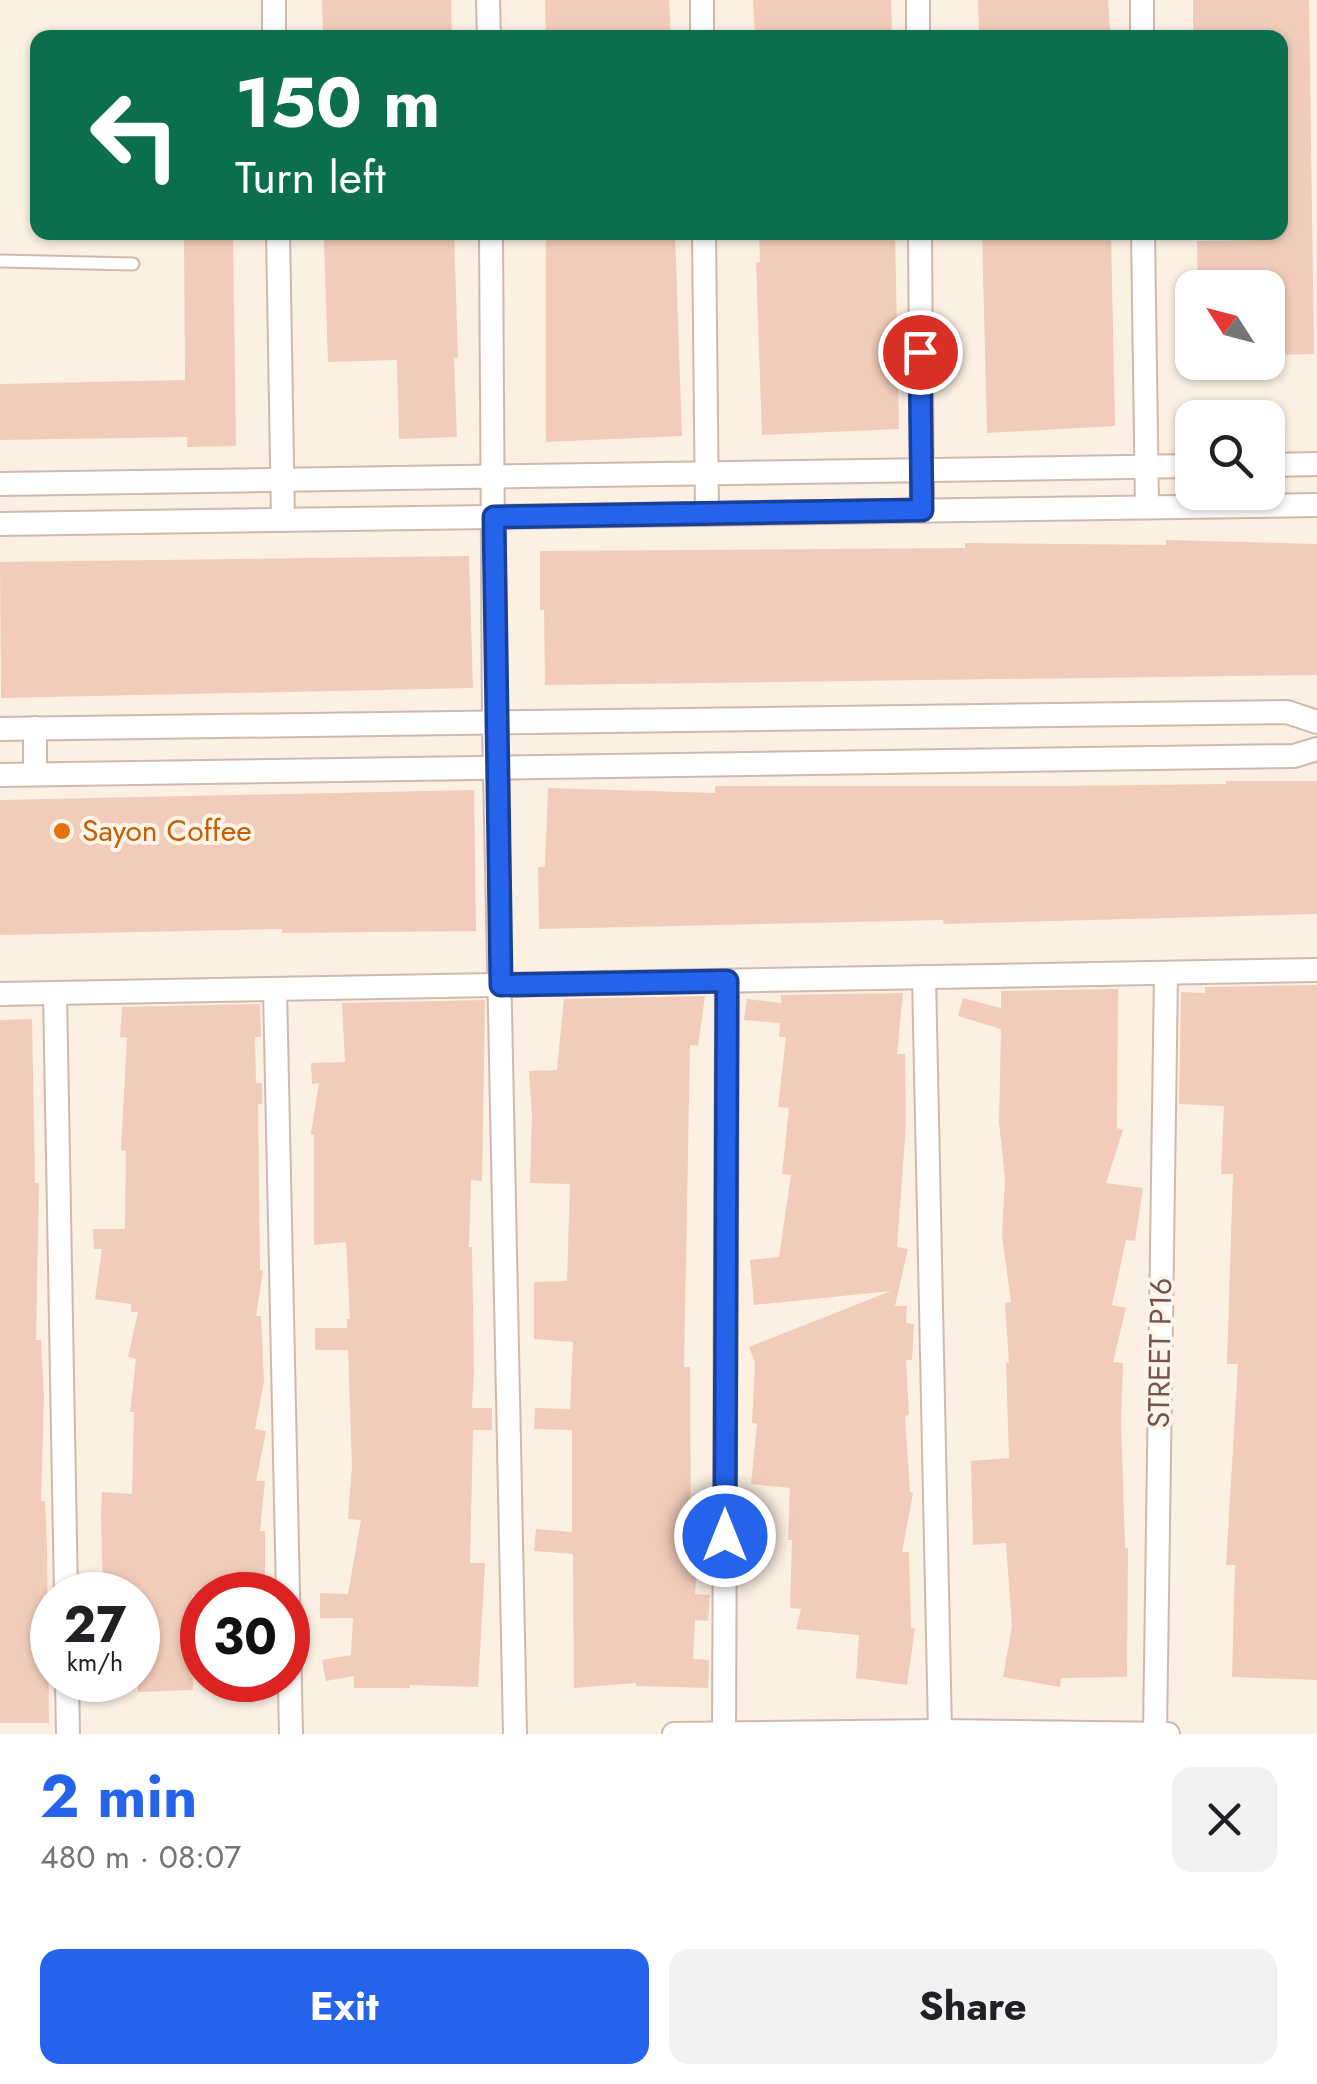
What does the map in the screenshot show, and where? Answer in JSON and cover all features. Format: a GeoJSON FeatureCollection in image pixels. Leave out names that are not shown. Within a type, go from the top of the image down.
{"type":"FeatureCollection","features":[{"type":"Feature","properties":{"kind":"street"},"geometry":{"type":"LineString","coordinates":[[274,0],[274,30]]}},
{"type":"Feature","properties":{"kind":"street"},"geometry":{"type":"LineString","coordinates":[[488,0],[488,30]]}},
{"type":"Feature","properties":{"kind":"street"},"geometry":{"type":"LineString","coordinates":[[702,0],[702,30]]}},
{"type":"Feature","properties":{"kind":"street"},"geometry":{"type":"LineString","coordinates":[[918,0],[918,30]]}},
{"type":"Feature","properties":{"kind":"street"},"geometry":{"type":"LineString","coordinates":[[1142,0],[1142,30]]}},
{"type":"Feature","properties":{"kind":"street"},"geometry":{"type":"LineString","coordinates":[[278,240],[283,520]]}},
{"type":"Feature","properties":{"kind":"street"},"geometry":{"type":"LineString","coordinates":[[491,240],[494,722],[515,1734]]}},
{"type":"Feature","properties":{"kind":"street"},"geometry":{"type":"LineString","coordinates":[[704,240],[707,514]]}},
{"type":"Feature","properties":{"kind":"street"},"geometry":{"type":"LineString","coordinates":[[920,240],[922,510]]}},
{"type":"Feature","properties":{"kind":"street"},"geometry":{"type":"LineString","coordinates":[[1143,240],[1147,507]]}},
{"type":"Feature","properties":{"kind":"street"},"geometry":{"type":"LineString","coordinates":[[1285,465],[1317,464]]}},
{"type":"Feature","properties":{"kind":"street"},"geometry":{"type":"LineString","coordinates":[[0,484],[1175,466]]}},
{"type":"Feature","properties":{"kind":"street"},"geometry":{"type":"LineString","coordinates":[[0,524],[1317,504]]}},
{"type":"Feature","properties":{"kind":"street"},"geometry":{"type":"LineString","coordinates":[[0,729],[1287,712],[1317,722]]}},
{"type":"Feature","properties":{"kind":"street"},"geometry":{"type":"LineString","coordinates":[[1200,713],[1202,757]]}},
{"type":"Feature","properties":{"kind":"street"},"geometry":{"type":"LineString","coordinates":[[912,717],[914,761]]}},
{"type":"Feature","properties":{"kind":"street"},"geometry":{"type":"LineString","coordinates":[[635,765],[636,721]]}},
{"type":"Feature","properties":{"kind":"street"},"geometry":{"type":"LineString","coordinates":[[337,724],[338,770]]}},
{"type":"Feature","properties":{"kind":"street"},"geometry":{"type":"LineString","coordinates":[[35,728],[35,774]]}},
{"type":"Feature","properties":{"kind":"street"},"geometry":{"type":"LineString","coordinates":[[0,774],[1294,756],[1317,748]]}},
{"type":"Feature","properties":{"kind":"street"},"geometry":{"type":"LineString","coordinates":[[0,994],[1317,970]]}},
{"type":"Feature","properties":{"kind":"street","name":"STREET P16"},"geometry":{"type":"LineString","coordinates":[[1154,1734],[1166,973]]}},
{"type":"Feature","properties":{"kind":"street"},"geometry":{"type":"LineString","coordinates":[[924,977],[940,1732]]}},
{"type":"Feature","properties":{"kind":"street"},"geometry":{"type":"LineString","coordinates":[[724,1734],[727,981]]}},
{"type":"Feature","properties":{"kind":"street"},"geometry":{"type":"LineString","coordinates":[[275,989],[292,1734]]}},
{"type":"Feature","properties":{"kind":"street"},"geometry":{"type":"LineString","coordinates":[[55,993],[66,1572]]}},
{"type":"Feature","properties":{"kind":"street"},"geometry":{"type":"LineString","coordinates":[[67,1702],[68,1734]]}},
{"type":"Feature","properties":{"kind":"street"},"geometry":{"type":"LineString","coordinates":[[674,1734],[1168,1734]]}},
{"type":"Feature","properties":{"kind":"lane"},"geometry":{"type":"LineString","coordinates":[[0,261],[133,264]]}},
{"type":"Feature","properties":{"kind":"building"},"geometry":{"type":"Polygon","coordinates":[[[322,0],[451,0],[452,30],[323,30],[322,0]]]}},
{"type":"Feature","properties":{"kind":"building"},"geometry":{"type":"Polygon","coordinates":[[[545,0],[669,0],[671,30],[546,30],[545,0]]]}},
{"type":"Feature","properties":{"kind":"building"},"geometry":{"type":"Polygon","coordinates":[[[753,0],[891,0],[892,30],[755,30],[753,0]]]}},
{"type":"Feature","properties":{"kind":"building"},"geometry":{"type":"Polygon","coordinates":[[[978,0],[1108,0],[1110,30],[979,30],[978,0]]]}},
{"type":"Feature","properties":{"kind":"building"},"geometry":{"type":"Polygon","coordinates":[[[1193,0],[1309,0],[1314,354],[1285,355],[1285,270],[1198,270],[1197,241],[1288,240],[1288,30],[1193,30],[1193,0]]]}},
{"type":"Feature","properties":{"kind":"building"},"geometry":{"type":"Polygon","coordinates":[[[184,240],[233,240],[236,446],[187,447],[187,437],[0,440],[0,384],[185,380],[184,240]]]}},
{"type":"Feature","properties":{"kind":"building"},"geometry":{"type":"Polygon","coordinates":[[[324,240],[454,240],[457,437],[399,439],[397,360],[328,362],[324,240]]]}},
{"type":"Feature","properties":{"kind":"building"},"geometry":{"type":"Polygon","coordinates":[[[546,240],[675,240],[682,436],[546,442],[546,240]]]}},
{"type":"Feature","properties":{"kind":"building"},"geometry":{"type":"Polygon","coordinates":[[[759,240],[895,240],[899,429],[762,435],[756,263],[760,262],[759,240]]]}},
{"type":"Feature","properties":{"kind":"building"},"geometry":{"type":"Polygon","coordinates":[[[982,240],[1111,240],[1115,426],[987,433],[982,240]]]}},
{"type":"Feature","properties":{"kind":"building"},"geometry":{"type":"Polygon","coordinates":[[[1166,540],[1317,544],[1317,675],[545,685],[540,551],[965,548],[965,543],[1166,545],[1166,540]]]}},
{"type":"Feature","properties":{"kind":"building"},"geometry":{"type":"Polygon","coordinates":[[[469,556],[473,688],[1,698],[0,562],[469,556]]]}},
{"type":"Feature","properties":{"kind":"building"},"geometry":{"type":"Polygon","coordinates":[[[1317,781],[1317,914],[539,929],[538,867],[545,867],[548,788],[715,793],[715,786],[1058,786],[1317,781]]]}},
{"type":"Feature","properties":{"kind":"building"},"geometry":{"type":"Polygon","coordinates":[[[474,790],[476,931],[282,933],[282,929],[0,935],[0,800],[474,790]]]}},
{"type":"Feature","properties":{"kind":"building"},"geometry":{"type":"Polygon","coordinates":[[[1317,985],[1317,1680],[1232,1677],[1235,1565],[1226,1565],[1238,1364],[1227,1364],[1233,1174],[1221,1174],[1224,1106],[1179,1104],[1181,992],[1205,993],[1205,987],[1317,985]]]}},
{"type":"Feature","properties":{"kind":"building"},"geometry":{"type":"Polygon","coordinates":[[[1118,989],[1117,1128],[1123,1130],[1106,1183],[1143,1188],[1135,1241],[1126,1240],[1112,1305],[1126,1308],[1113,1362],[1123,1363],[1127,1677],[1061,1678],[1060,1687],[1003,1677],[1012,1626],[1006,1543],[973,1545],[971,1461],[1009,1458],[1005,1303],[1011,1302],[1002,1235],[1005,1179],[999,1122],[1001,1029],[958,1016],[963,998],[1001,1008],[1001,991],[1118,989]]]}},
{"type":"Feature","properties":{"kind":"building"},"geometry":{"type":"Polygon","coordinates":[[[903,993],[897,1054],[905,1054],[906,1124],[897,1247],[908,1249],[895,1306],[907,1306],[906,1323],[914,1324],[912,1360],[906,1360],[909,1415],[905,1416],[913,1493],[902,1552],[909,1552],[911,1628],[915,1628],[907,1685],[856,1678],[859,1635],[796,1629],[801,1609],[790,1608],[790,1488],[751,1484],[757,1424],[752,1423],[755,1363],[749,1347],[891,1291],[754,1305],[750,1260],[779,1257],[791,1175],[782,1174],[789,1108],[778,1107],[786,1037],[779,1037],[780,1023],[744,1020],[747,999],[781,1003],[781,995],[903,993]]]}},
{"type":"Feature","properties":{"kind":"building"},"geometry":{"type":"Polygon","coordinates":[[[705,996],[698,1046],[690,1045],[684,1367],[690,1367],[691,1559],[698,1560],[695,1594],[710,1595],[708,1621],[695,1620],[693,1659],[709,1660],[708,1688],[636,1683],[574,1688],[573,1554],[534,1551],[536,1529],[572,1532],[572,1430],[534,1429],[535,1408],[570,1409],[573,1342],[534,1339],[534,1282],[567,1281],[570,1184],[530,1183],[529,1071],[557,1070],[564,999],[705,996]]]}},
{"type":"Feature","properties":{"kind":"building"},"geometry":{"type":"Polygon","coordinates":[[[485,1000],[482,1181],[471,1180],[469,1247],[472,1408],[492,1408],[492,1430],[473,1430],[470,1563],[485,1563],[478,1687],[354,1688],[354,1676],[326,1681],[322,1660],[351,1655],[353,1618],[320,1618],[320,1593],[348,1594],[361,1520],[348,1519],[352,1467],[348,1350],[315,1350],[315,1328],[347,1328],[350,1319],[346,1242],[314,1245],[311,1134],[319,1083],[312,1084],[311,1063],[345,1062],[342,1003],[485,1000]]]}},
{"type":"Feature","properties":{"kind":"building"},"geometry":{"type":"Polygon","coordinates":[[[260,1004],[261,1037],[255,1037],[256,1083],[262,1083],[262,1104],[258,1104],[263,1270],[256,1316],[261,1316],[264,1381],[255,1429],[266,1431],[256,1481],[265,1481],[260,1531],[265,1531],[265,1572],[180,1572],[180,1690],[160,1691],[160,1572],[102,1572],[102,1492],[132,1494],[134,1412],[130,1412],[136,1359],[128,1357],[138,1312],[131,1312],[131,1304],[95,1299],[102,1249],[94,1249],[93,1229],[125,1229],[126,1151],[121,1150],[127,1038],[120,1037],[122,1007],[260,1004]]]}},
{"type":"Feature","properties":{"kind":"building"},"geometry":{"type":"Polygon","coordinates":[[[32,1019],[35,1183],[39,1183],[36,1340],[41,1340],[44,1396],[41,1501],[45,1501],[47,1572],[30,1572],[30,1702],[49,1702],[49,1723],[0,1723],[0,1020],[32,1019]]]}},
{"type":"Feature","properties":{"kind":"place","name":"Sayon Coffee"},"geometry":{"type":"Point","coordinates":[62,831]}},
{"type":"Feature","properties":{"kind":"route"},"geometry":{"type":"LineString","coordinates":[[725,1536],[727,981],[501,985],[494,722],[494,517],[922,510],[920,352]]}}]}
